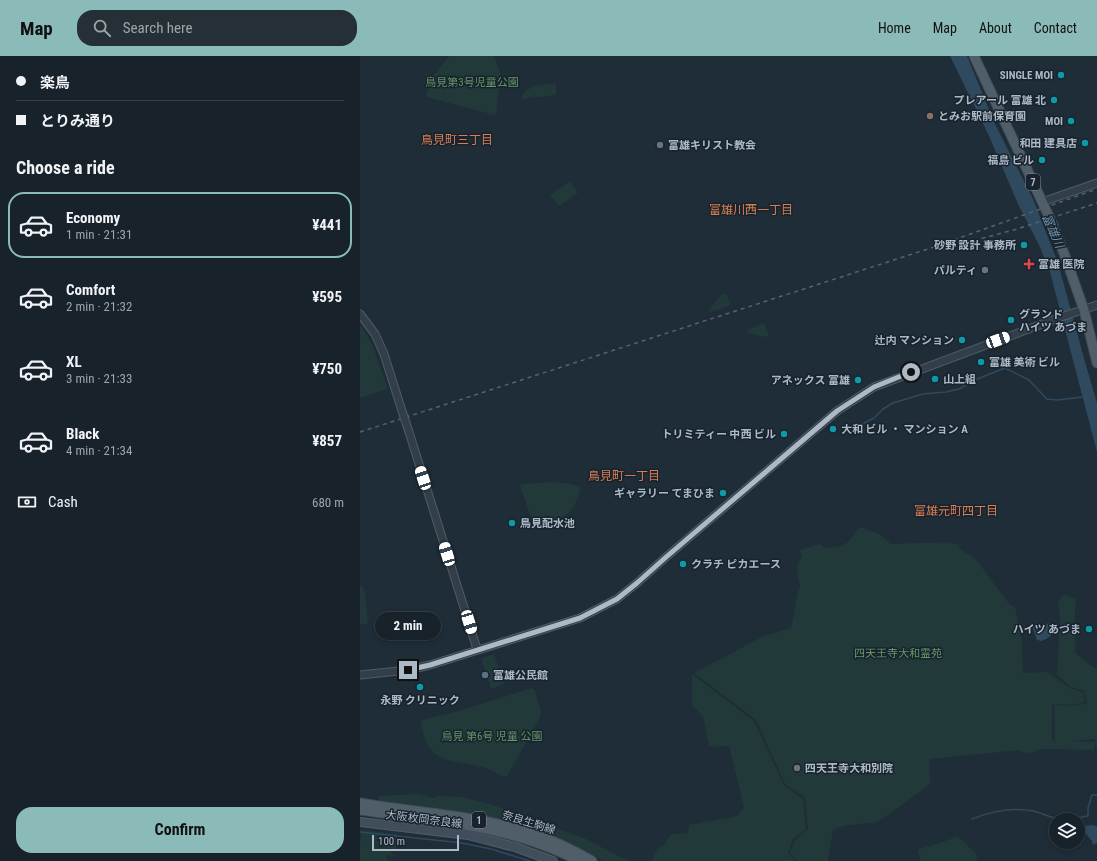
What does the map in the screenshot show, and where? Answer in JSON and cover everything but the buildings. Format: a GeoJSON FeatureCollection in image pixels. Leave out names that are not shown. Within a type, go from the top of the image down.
{"type":"FeatureCollection","features":[{"type":"Feature","properties":{"kind":"main road","name":"7"},"geometry":{"type":"LineString","coordinates":[[974,56],[1042,202],[1065,256],[1084,310],[1097,363]]}},
{"type":"Feature","properties":{"kind":"main road","name":"奈良生駒線"},"geometry":{"type":"LineString","coordinates":[[360,803],[476,820],[504,826],[555,842],[592,861]]}},
{"type":"Feature","properties":{"kind":"main road","name":"奈良生駒線"},"geometry":{"type":"LineString","coordinates":[[360,810],[503,832],[555,849],[579,861]]}},
{"type":"Feature","properties":{"kind":"main road","name":"大阪枚岡奈良線"},"geometry":{"type":"LineString","coordinates":[[360,822],[468,835],[515,847],[553,861]]}},
{"type":"Feature","properties":{"kind":"street"},"geometry":{"type":"LineString","coordinates":[[1042,202],[1097,183]]}},
{"type":"Feature","properties":{"kind":"street"},"geometry":{"type":"LineString","coordinates":[[360,674],[408,670],[430,665],[477,649],[580,618],[617,599],[837,411],[874,387],[1058,318],[1097,305]]}},
{"type":"Feature","properties":{"kind":"street"},"geometry":{"type":"LineString","coordinates":[[360,314],[375,334],[384,354],[477,649]]}},
{"type":"Feature","properties":{"kind":"green space","name":"鳥見第3号児童公園"},"geometry":{"type":"Polygon","coordinates":[[[449,56],[494,56],[501,74],[496,114],[494,115],[427,97],[426,94],[434,75],[449,56]]]}},
{"type":"Feature","properties":{"kind":"green space"},"geometry":{"type":"Polygon","coordinates":[[[556,83],[556,95],[521,99],[523,94],[530,88],[556,83]]]}},
{"type":"Feature","properties":{"kind":"green space"},"geometry":{"type":"Polygon","coordinates":[[[570,181],[578,193],[559,206],[550,195],[570,181]]]}},
{"type":"Feature","properties":{"kind":"green space"},"geometry":{"type":"Polygon","coordinates":[[[726,294],[731,305],[710,312],[709,310],[721,295],[726,294]]]}},
{"type":"Feature","properties":{"kind":"green space"},"geometry":{"type":"Polygon","coordinates":[[[764,323],[769,336],[765,337],[748,333],[747,330],[764,323]]]}},
{"type":"Feature","properties":{"kind":"green space"},"geometry":{"type":"Polygon","coordinates":[[[360,325],[372,344],[388,389],[360,398],[360,325]]]}},
{"type":"Feature","properties":{"kind":"green space"},"geometry":{"type":"Polygon","coordinates":[[[550,482],[579,486],[580,489],[577,499],[574,506],[564,516],[534,527],[520,485],[550,482]]]}},
{"type":"Feature","properties":{"kind":"green space","name":"四天王寺大和霊苑"},"geometry":{"type":"Polygon","coordinates":[[[861,527],[879,534],[891,544],[947,542],[956,544],[965,553],[974,557],[1010,605],[1015,607],[1022,641],[1023,673],[1047,672],[1070,688],[1083,692],[1085,702],[1073,705],[1052,704],[1052,741],[1055,741],[1054,705],[1074,706],[1087,703],[1084,691],[1071,687],[1057,675],[1060,620],[1058,602],[1064,594],[1076,599],[1075,652],[1091,666],[1097,669],[1097,748],[1095,739],[1071,741],[1095,742],[1094,750],[1040,749],[1032,753],[1022,752],[1020,750],[929,759],[930,784],[877,822],[843,826],[833,830],[828,861],[797,861],[790,852],[795,840],[808,829],[805,797],[785,784],[756,720],[694,673],[764,636],[791,628],[800,586],[797,566],[802,556],[800,550],[820,544],[825,548],[842,545],[848,542],[861,527]]]}},
{"type":"Feature","properties":{"kind":"green space"},"geometry":{"type":"Polygon","coordinates":[[[360,585],[364,589],[368,622],[360,625],[360,585]]]}},
{"type":"Feature","properties":{"kind":"green space"},"geometry":{"type":"Polygon","coordinates":[[[494,654],[504,684],[491,689],[481,658],[494,654]]]}},
{"type":"Feature","properties":{"kind":"green space"},"geometry":{"type":"Polygon","coordinates":[[[692,674],[754,721],[784,785],[803,799],[806,830],[793,839],[788,852],[795,861],[652,861],[657,849],[664,845],[671,834],[688,833],[689,825],[737,816],[744,808],[729,746],[709,747],[703,716],[692,705],[692,674]]]}},
{"type":"Feature","properties":{"kind":"green space","name":"鳥見 第6号 児童 公園"},"geometry":{"type":"Polygon","coordinates":[[[532,688],[534,689],[541,710],[540,718],[507,776],[504,777],[486,768],[447,760],[434,754],[425,740],[421,722],[422,720],[455,712],[532,688]]]}},
{"type":"Feature","properties":{"kind":"green space"},"geometry":{"type":"Polygon","coordinates":[[[419,794],[432,798],[439,796],[463,797],[493,805],[586,839],[628,861],[603,861],[557,839],[520,826],[486,817],[379,801],[378,796],[419,794]]]}},
{"type":"Feature","properties":{"kind":"green space"},"geometry":{"type":"Polygon","coordinates":[[[361,830],[398,834],[396,849],[360,845],[361,830]]]}},
{"type":"Feature","properties":{"kind":"green space"},"geometry":{"type":"Polygon","coordinates":[[[958,836],[978,856],[975,861],[921,861],[918,853],[919,849],[958,836]]]}},
{"type":"Feature","properties":{"kind":"green space"},"geometry":{"type":"Polygon","coordinates":[[[361,845],[392,849],[391,853],[394,854],[393,856],[387,855],[387,861],[360,861],[361,845]]]}},
{"type":"Feature","properties":{"kind":"water"},"geometry":{"type":"Polygon","coordinates":[[[950,56],[967,56],[995,124],[1033,199],[1058,263],[1097,403],[1097,452],[1050,272],[1040,247],[1018,204],[989,136],[950,56]]]}},
{"type":"Feature","properties":{"kind":"water"},"geometry":{"type":"Polygon","coordinates":[[[1052,623],[1055,625],[1051,636],[1041,641],[1037,640],[1032,626],[1052,623]]]}},
{"type":"Feature","properties":{"kind":"water"},"geometry":{"type":"Polygon","coordinates":[[[1085,826],[1097,826],[1097,843],[1093,845],[1092,841],[1085,833],[1085,826]]]}},
{"type":"Feature","properties":{"kind":"waterway"},"geometry":{"type":"LineString","coordinates":[[853,429],[874,418],[883,409],[893,403],[923,394],[959,389],[977,379],[1005,368],[1029,380],[1047,399],[1058,400],[1082,397]]}},
{"type":"Feature","properties":{"kind":"waterway"},"geometry":{"type":"LineString","coordinates":[[972,819],[995,812],[1017,809],[1033,811],[1060,819],[1088,816],[1088,808],[1092,795],[1097,795]]}},
{"type":"Feature","properties":{"kind":"waterway"},"geometry":{"type":"LineString","coordinates":[[360,832],[462,843],[491,849],[530,861]]}},
{"type":"Feature","properties":{"kind":"railway"},"geometry":{"type":"LineString","coordinates":[[360,432],[931,248],[1097,189]]}},
{"type":"Feature","properties":{"kind":"railway"},"geometry":{"type":"LineString","coordinates":[[943,249],[1017,229],[1097,203]]}},
{"type":"Feature","properties":{"kind":"place","name":"SINGLE MOI"},"geometry":{"type":"Point","coordinates":[1061,75]}},
{"type":"Feature","properties":{"kind":"place","name":"プレアール 富雄 北"},"geometry":{"type":"Point","coordinates":[1054,100]}},
{"type":"Feature","properties":{"kind":"place","name":"とみお駅前保育園"},"geometry":{"type":"Point","coordinates":[930,116]}},
{"type":"Feature","properties":{"kind":"place","name":"MOI"},"geometry":{"type":"Point","coordinates":[1071,121]}},
{"type":"Feature","properties":{"kind":"place","name":"和田 建具店"},"geometry":{"type":"Point","coordinates":[1085,143]}},
{"type":"Feature","properties":{"kind":"place","name":"富雄キリスト教会"},"geometry":{"type":"Point","coordinates":[660,145]}},
{"type":"Feature","properties":{"kind":"place","name":"福島 ビル"},"geometry":{"type":"Point","coordinates":[1042,160]}},
{"type":"Feature","properties":{"kind":"place","name":"砂野 設計 事務所"},"geometry":{"type":"Point","coordinates":[1024,245]}},
{"type":"Feature","properties":{"kind":"place","name":"富雄 医院"},"geometry":{"type":"Point","coordinates":[1029,264]}},
{"type":"Feature","properties":{"kind":"place","name":"パルティ"},"geometry":{"type":"Point","coordinates":[985,270]}},
{"type":"Feature","properties":{"kind":"place","name":"グランド ハイツ あづま"},"geometry":{"type":"Point","coordinates":[1011,320]}},
{"type":"Feature","properties":{"kind":"place","name":"辻内 マンション"},"geometry":{"type":"Point","coordinates":[962,340]}},
{"type":"Feature","properties":{"kind":"place","name":"富雄 美術 ビル"},"geometry":{"type":"Point","coordinates":[981,362]}},
{"type":"Feature","properties":{"kind":"place","name":"山上組"},"geometry":{"type":"Point","coordinates":[935,379]}},
{"type":"Feature","properties":{"kind":"place","name":"アネックス 富雄"},"geometry":{"type":"Point","coordinates":[858,380]}},
{"type":"Feature","properties":{"kind":"place","name":"大和 ビル ・ マンション A"},"geometry":{"type":"Point","coordinates":[833,429]}},
{"type":"Feature","properties":{"kind":"place","name":"トリミティー 中西 ビル"},"geometry":{"type":"Point","coordinates":[784,434]}},
{"type":"Feature","properties":{"kind":"place","name":"ギャラリー てまひま"},"geometry":{"type":"Point","coordinates":[723,493]}},
{"type":"Feature","properties":{"kind":"place","name":"鳥見配水池"},"geometry":{"type":"Point","coordinates":[512,523]}},
{"type":"Feature","properties":{"kind":"place","name":"クラチ ピカエース"},"geometry":{"type":"Point","coordinates":[683,564]}},
{"type":"Feature","properties":{"kind":"place","name":"ハイツ あづま"},"geometry":{"type":"Point","coordinates":[1089,629]}},
{"type":"Feature","properties":{"kind":"place","name":"富雄公民館"},"geometry":{"type":"Point","coordinates":[485,675]}},
{"type":"Feature","properties":{"kind":"place","name":"永野 クリニック"},"geometry":{"type":"Point","coordinates":[420,687]}},
{"type":"Feature","properties":{"kind":"place","name":"四天王寺大和別院"},"geometry":{"type":"Point","coordinates":[797,768]}},
{"type":"Feature","properties":{"kind":"district","name":"鳥見町三丁目"},"geometry":{"type":"Point","coordinates":[457,140]}},
{"type":"Feature","properties":{"kind":"district","name":"富雄川西一丁目"},"geometry":{"type":"Point","coordinates":[751,210]}},
{"type":"Feature","properties":{"kind":"district","name":"鳥見町一丁目"},"geometry":{"type":"Point","coordinates":[624,476]}},
{"type":"Feature","properties":{"kind":"district","name":"富雄元町四丁目"},"geometry":{"type":"Point","coordinates":[956,511]}},
{"type":"Feature","properties":{"kind":"route"},"geometry":{"type":"LineString","coordinates":[[408,670],[430,665],[477,649],[580,618],[617,599],[837,411],[874,387],[911,372]]}},
{"type":"Feature","properties":{"kind":"water label","name":"富雄川"},"geometry":{"type":"Point","coordinates":[1053,231]}}]}
